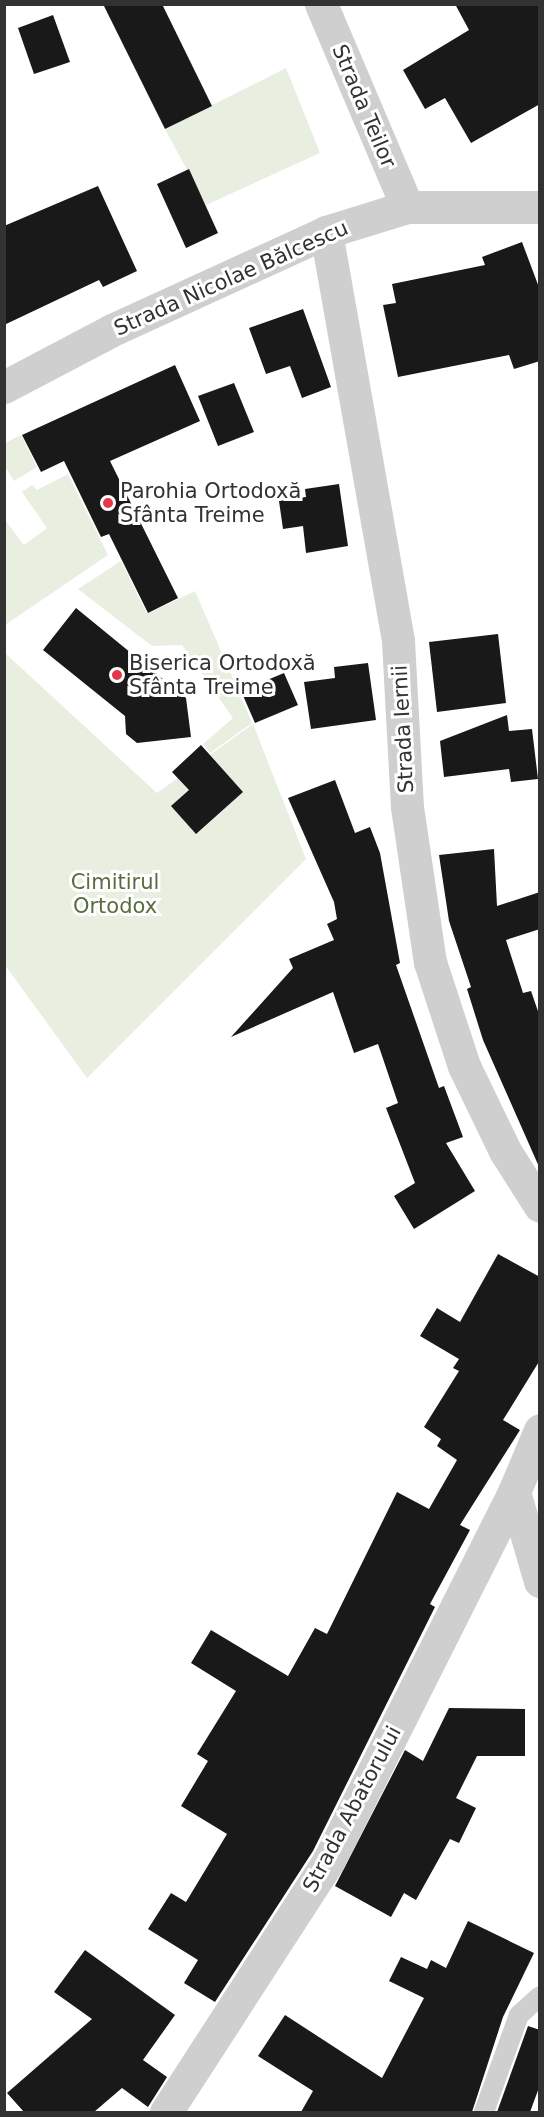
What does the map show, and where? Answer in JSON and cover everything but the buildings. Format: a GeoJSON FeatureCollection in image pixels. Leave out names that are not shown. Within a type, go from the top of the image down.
{"type":"FeatureCollection","features":[{"type":"Feature","properties":{"kind":"street","name":"Strada Teilor"},"geometry":{"type":"LineString","coordinates":[[321,4],[407,207]]}},
{"type":"Feature","properties":{"kind":"street","name":"Strada Nicolae Bălcescu"},"geometry":{"type":"LineString","coordinates":[[4,387],[110,331],[326,232],[407,207],[540,207]]}},
{"type":"Feature","properties":{"kind":"street","name":"Strada Iernii"},"geometry":{"type":"LineString","coordinates":[[326,232],[398,641],[406,807],[430,962],[464,1066],[505,1151],[540,1206]]}},
{"type":"Feature","properties":{"kind":"street","name":"Strada Abatorului"},"geometry":{"type":"LineString","coordinates":[[166,2112],[329,1860],[514,1492],[540,1430]]}},
{"type":"Feature","properties":{"kind":"street"},"geometry":{"type":"LineString","coordinates":[[514,1492],[540,1581]]}},
{"type":"Feature","properties":{"kind":"lane"},"geometry":{"type":"LineString","coordinates":[[484,2112],[519,2015],[540,1996]]}},
{"type":"Feature","properties":{"kind":"green space"},"geometry":{"type":"Polygon","coordinates":[[[286,68],[320,153],[206,205],[165,129],[286,68]]]}},
{"type":"Feature","properties":{"kind":"green space"},"geometry":{"type":"Polygon","coordinates":[[[21,435],[37,467],[14,481],[5,467],[5,443],[21,435]]]}},
{"type":"Feature","properties":{"kind":"green space"},"geometry":{"type":"Polygon","coordinates":[[[68,474],[108,555],[5,625],[5,520],[24,545],[47,528],[22,492],[32,485],[37,490],[68,474]]]}},
{"type":"Feature","properties":{"kind":"green space"},"geometry":{"type":"Polygon","coordinates":[[[121,561],[147,614],[195,591],[252,723],[210,753],[203,744],[233,718],[182,645],[152,646],[78,589],[121,561]]]}},
{"type":"Feature","properties":{"kind":"green space","name":"Cimitirul Ortodox"},"geometry":{"type":"Polygon","coordinates":[[[5,653],[157,793],[253,724],[306,859],[87,1078],[5,965],[5,653]]]}},
{"type":"Feature","properties":{"kind":"place","name":"Parohia Ortodoxă Sfânta Treime"},"geometry":{"type":"Point","coordinates":[108,503]}},
{"type":"Feature","properties":{"kind":"place","name":"Biserica Ortodoxă Sfânta Treime"},"geometry":{"type":"Point","coordinates":[117,675]}}]}
